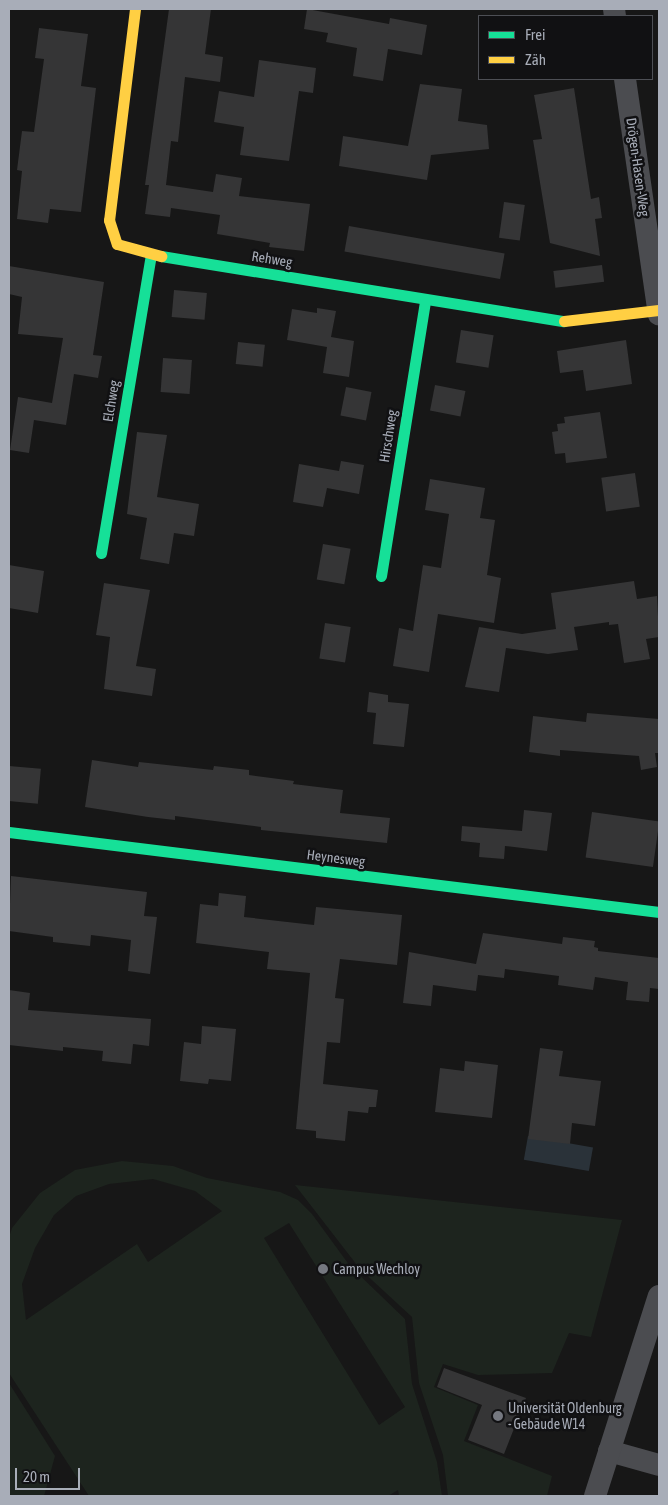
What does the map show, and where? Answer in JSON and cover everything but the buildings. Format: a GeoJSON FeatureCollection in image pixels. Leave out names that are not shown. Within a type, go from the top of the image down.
{"type":"FeatureCollection","features":[{"type":"Feature","properties":{"kind":"street","name":"Rehweg"},"geometry":{"type":"LineString","coordinates":[[135,9],[109,220],[117,244],[151,254],[568,322],[659,312]]}},
{"type":"Feature","properties":{"kind":"street","name":"Drögen-Hasen-Weg"},"geometry":{"type":"LineString","coordinates":[[625,80],[659,312]]}},
{"type":"Feature","properties":{"kind":"street","name":"Elchweg"},"geometry":{"type":"LineString","coordinates":[[101,553],[151,254]]}},
{"type":"Feature","properties":{"kind":"street","name":"Hirschweg"},"geometry":{"type":"LineString","coordinates":[[381,576],[425,300]]}},
{"type":"Feature","properties":{"kind":"street","name":"Heynesweg"},"geometry":{"type":"LineString","coordinates":[[9,832],[659,912]]}},
{"type":"Feature","properties":{"kind":"street"},"geometry":{"type":"LineString","coordinates":[[594,1496],[659,1296]]}},
{"type":"Feature","properties":{"kind":"street"},"geometry":{"type":"LineString","coordinates":[[609,1451],[659,1465]]}},
{"type":"Feature","properties":{"kind":"shaded area"},"geometry":{"type":"Polygon","coordinates":[[[528,1136],[593,1147],[589,1171],[524,1160],[528,1136]]]}},
{"type":"Feature","properties":{"kind":"shaded area"},"geometry":{"type":"Polygon","coordinates":[[[122,1161],[173,1166],[207,1178],[280,1192],[298,1200],[312,1214],[350,1266],[405,1319],[412,1384],[437,1462],[442,1496],[399,1496],[398,1490],[388,1496],[89,1496],[9,1373],[9,1237],[12,1228],[40,1193],[75,1170],[122,1161]],[[153,1179],[109,1184],[76,1196],[54,1215],[35,1248],[22,1284],[26,1320],[137,1244],[148,1262],[222,1211],[195,1191],[153,1179]],[[289,1223],[264,1238],[379,1425],[405,1407],[289,1223]]]}},
{"type":"Feature","properties":{"kind":"shaded area"},"geometry":{"type":"Polygon","coordinates":[[[295,1185],[622,1220],[591,1337],[569,1333],[552,1373],[478,1375],[443,1364],[434,1387],[478,1405],[464,1441],[552,1476],[547,1496],[448,1496],[443,1455],[419,1383],[412,1317],[360,1269],[295,1185]]]}},
{"type":"Feature","properties":{"kind":"shaded area"},"geometry":{"type":"Polygon","coordinates":[[[9,1383],[55,1456],[44,1496],[9,1496],[9,1383]]]}},
{"type":"Feature","properties":{"kind":"traffic: fast"},"geometry":{"type":"LineString","coordinates":[[101,553],[151,254]]}},
{"type":"Feature","properties":{"kind":"traffic: fast"},"geometry":{"type":"LineString","coordinates":[[161,256],[564,321]]}},
{"type":"Feature","properties":{"kind":"traffic: fast"},"geometry":{"type":"LineString","coordinates":[[381,576],[425,300]]}},
{"type":"Feature","properties":{"kind":"traffic: fast"},"geometry":{"type":"LineString","coordinates":[[9,832],[659,912]]}},
{"type":"Feature","properties":{"kind":"traffic: slow"},"geometry":{"type":"LineString","coordinates":[[135,9],[109,220],[117,244],[161,256]]}},
{"type":"Feature","properties":{"kind":"traffic: slow"},"geometry":{"type":"LineString","coordinates":[[564,321],[658,310]]}},
{"type":"Feature","properties":{"kind":"place","name":"Campus Wechloy"},"geometry":{"type":"Point","coordinates":[323,1269]}},
{"type":"Feature","properties":{"kind":"place","name":"Universität Oldenburg - Gebäude W14"},"geometry":{"type":"Point","coordinates":[498,1416]}}]}
